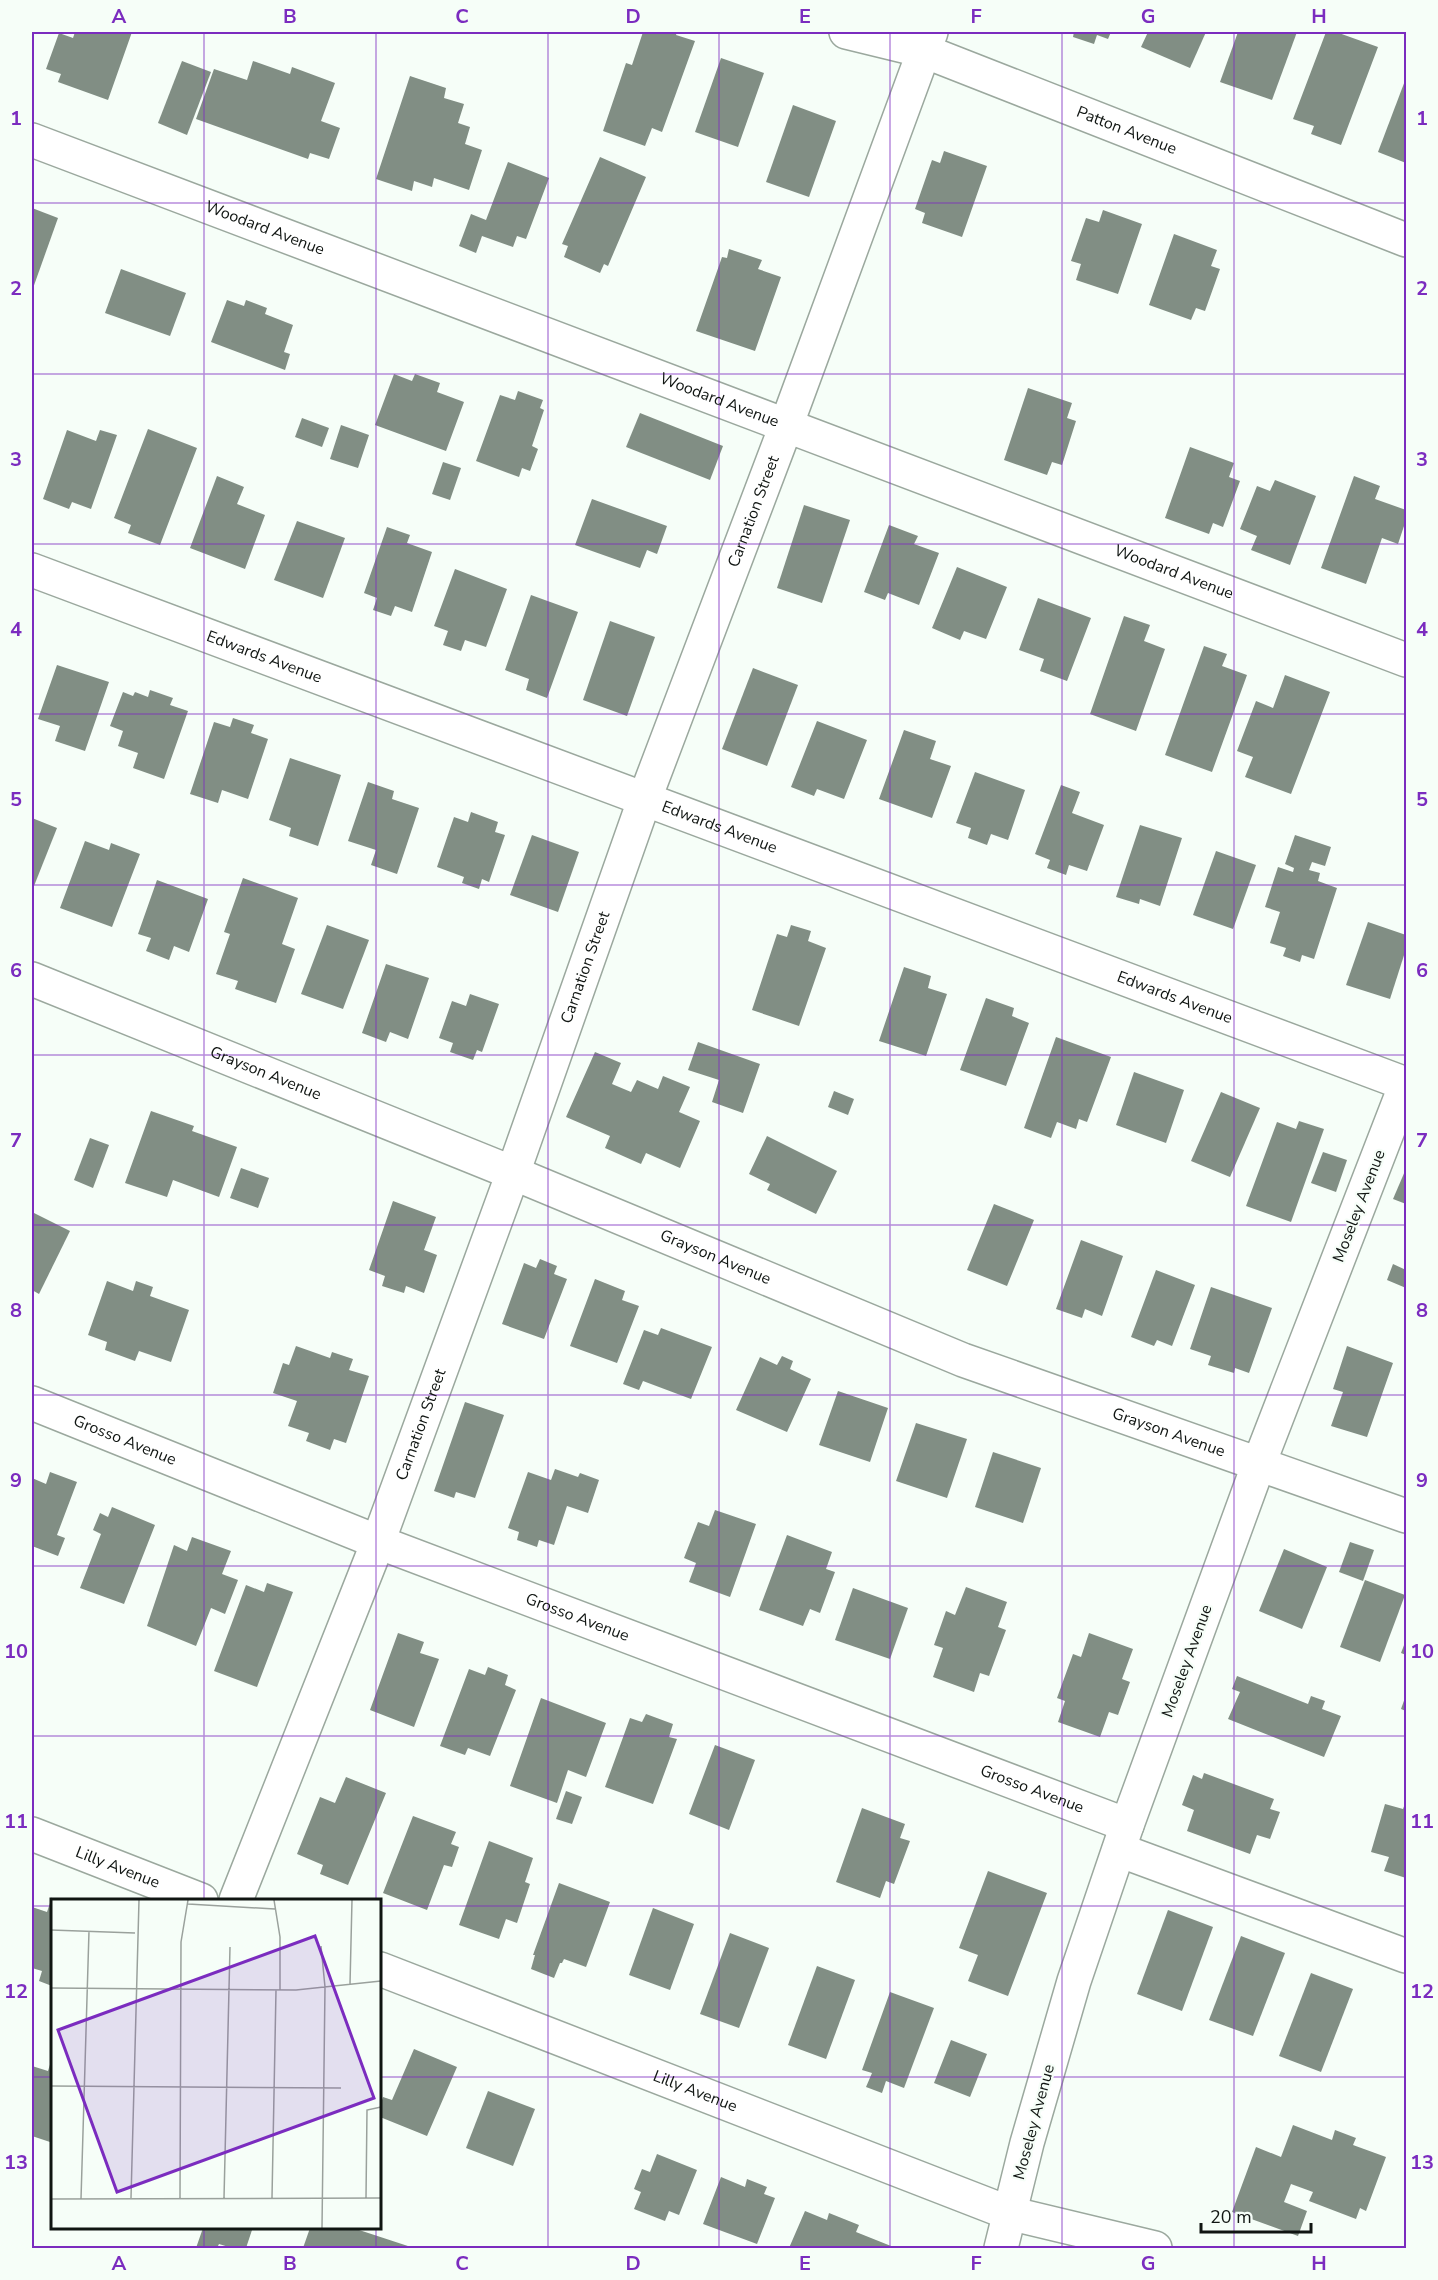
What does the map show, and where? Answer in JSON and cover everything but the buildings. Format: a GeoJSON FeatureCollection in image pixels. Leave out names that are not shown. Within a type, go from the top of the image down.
{"type":"FeatureCollection","features":[{"type":"Feature","properties":{"kind":"street","name":"Patton Avenue"},"geometry":{"type":"LineString","coordinates":[[846,32],[928,41],[1407,240]]}},
{"type":"Feature","properties":{"kind":"street","name":"Carnation Street"},"geometry":{"type":"LineString","coordinates":[[236,1899],[378,1542],[513,1173],[645,798],[786,426],[928,41]]}},
{"type":"Feature","properties":{"kind":"street","name":"Woodard Avenue"},"geometry":{"type":"LineString","coordinates":[[32,140],[1407,660]]}},
{"type":"Feature","properties":{"kind":"street","name":"Edwards Avenue"},"geometry":{"type":"LineString","coordinates":[[32,570],[1406,1084]]}},
{"type":"Feature","properties":{"kind":"street","name":"Grayson Avenue"},"geometry":{"type":"LineString","coordinates":[[32,979],[513,1173],[963,1360],[1258,1466],[1407,1516]]}},
{"type":"Feature","properties":{"kind":"street","name":"Moseley Avenue"},"geometry":{"type":"LineString","coordinates":[[1001,2248],[1074,1981],[1123,1838],[1258,1466],[1406,1084]]}},
{"type":"Feature","properties":{"kind":"street","name":"Grosso Avenue"},"geometry":{"type":"LineString","coordinates":[[32,1402],[1123,1838],[1407,1956]]}},
{"type":"Feature","properties":{"kind":"street","name":"Lilly Avenue"},"geometry":{"type":"LineString","coordinates":[[32,1834],[198,1899]]}},
{"type":"Feature","properties":{"kind":"street","name":"Lilly Avenue"},"geometry":{"type":"LineString","coordinates":[[381,1969],[1009,2213],[1155,2248]]}}]}
